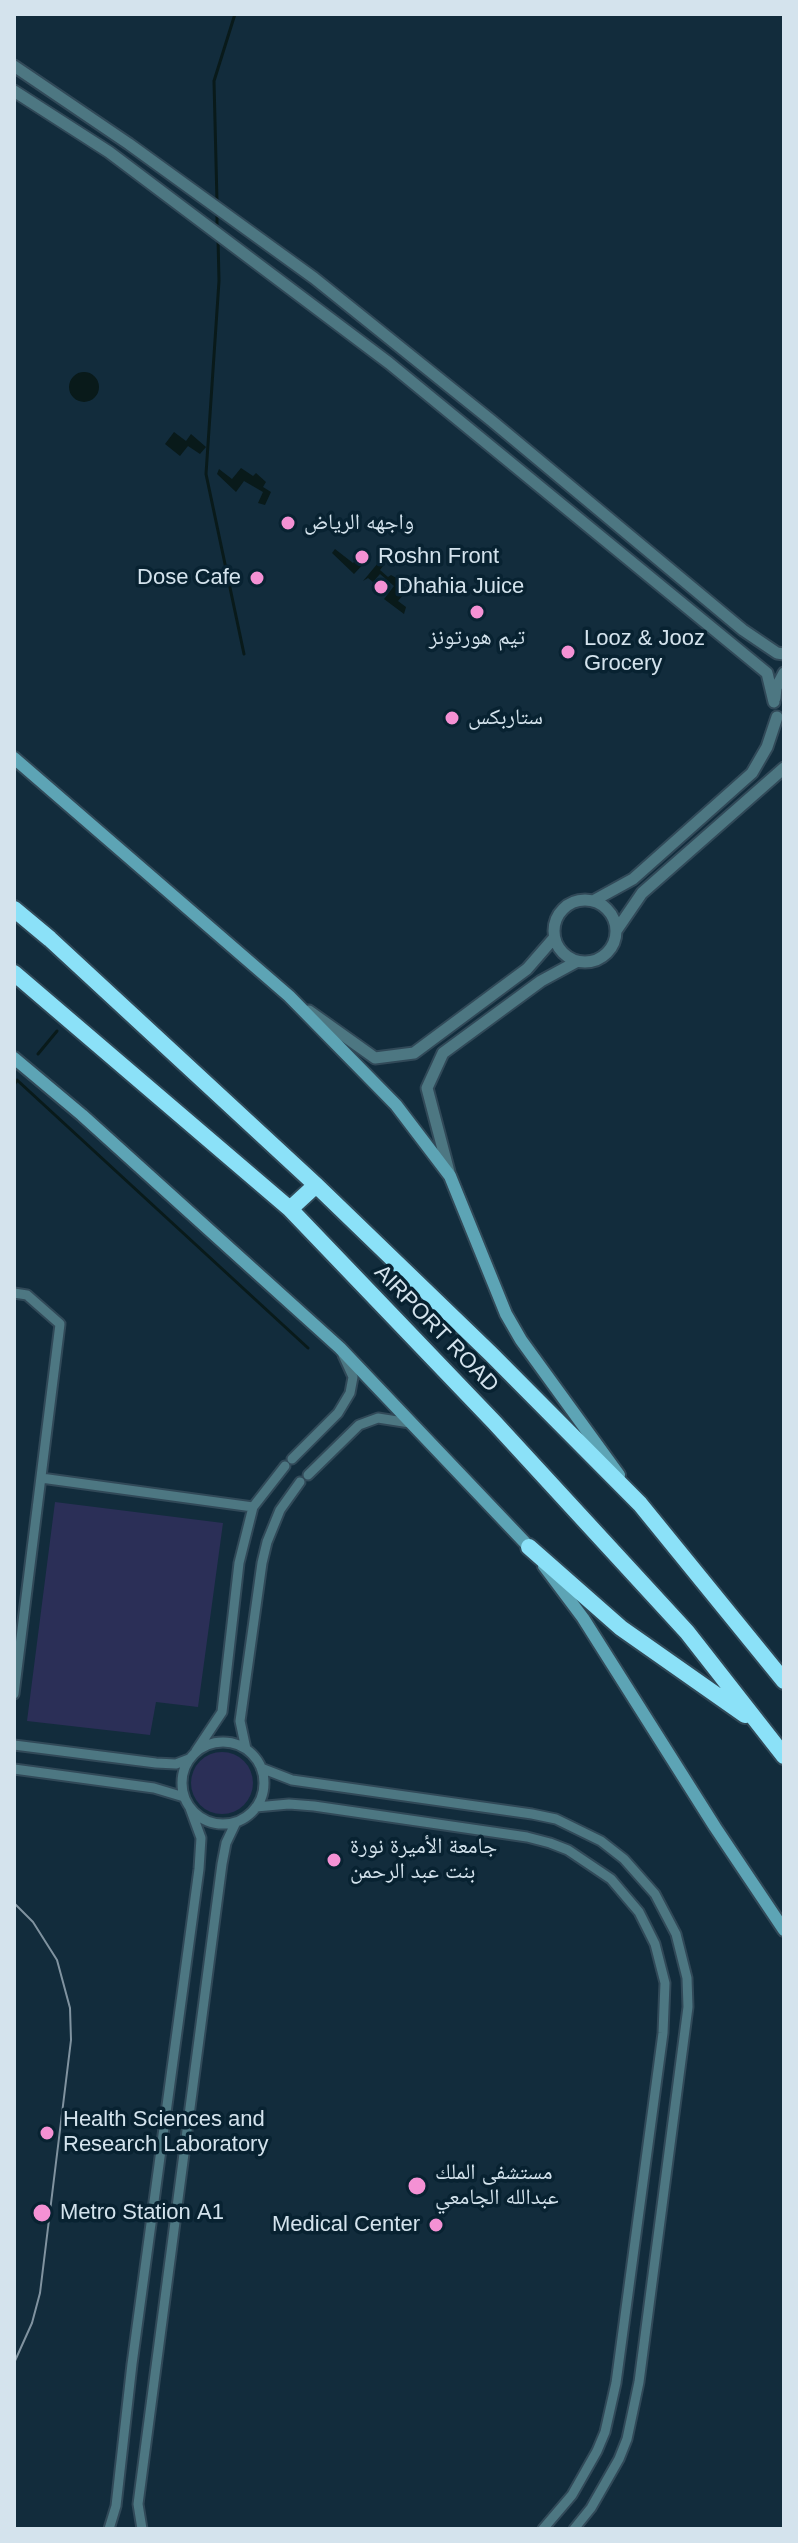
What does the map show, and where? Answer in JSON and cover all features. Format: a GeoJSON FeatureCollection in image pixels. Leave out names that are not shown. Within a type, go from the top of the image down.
{"type":"FeatureCollection","features":[{"type":"Feature","properties":{"kind":"highway","name":"AIRPORT ROAD"},"geometry":{"type":"LineString","coordinates":[[14,909],[316,1185],[491,1354],[640,1504],[784,1681]]}},
{"type":"Feature","properties":{"kind":"highway","name":"AIRPORT ROAD"},"geometry":{"type":"LineString","coordinates":[[14,973],[290,1209],[484,1411],[687,1632],[784,1756]]}},
{"type":"Feature","properties":{"kind":"highway"},"geometry":{"type":"LineString","coordinates":[[290,1209],[316,1185]]}},
{"type":"Feature","properties":{"kind":"highway"},"geometry":{"type":"LineString","coordinates":[[529,1547],[621,1628],[761,1727]]}},
{"type":"Feature","properties":{"kind":"main road"},"geometry":{"type":"LineString","coordinates":[[14,758],[289,996],[396,1105],[450,1176],[506,1314],[521,1340],[640,1504]]}},
{"type":"Feature","properties":{"kind":"main road"},"geometry":{"type":"LineString","coordinates":[[14,1058],[82,1115],[340,1348],[529,1547],[583,1618],[784,1930]]}},
{"type":"Feature","properties":{"kind":"street"},"geometry":{"type":"LineString","coordinates":[[14,66],[129,144],[314,278],[504,430],[743,630],[777,653],[784,654]]}},
{"type":"Feature","properties":{"kind":"street"},"geometry":{"type":"LineString","coordinates":[[14,91],[109,152],[389,363],[767,673],[777,717],[784,729]]}},
{"type":"Feature","properties":{"kind":"street"},"geometry":{"type":"LineString","coordinates":[[774,702],[776,688],[784,673]]}},
{"type":"Feature","properties":{"kind":"street"},"geometry":{"type":"LineString","coordinates":[[593,901],[633,879],[752,773],[767,747],[777,717]]}},
{"type":"Feature","properties":{"kind":"street"},"geometry":{"type":"LineString","coordinates":[[616,931],[613,917],[607,909],[593,901],[578,900],[561,911],[555,920],[554,938],[560,950],[576,962],[587,963],[605,955],[612,947],[616,931],[642,893],[784,768]]}},
{"type":"Feature","properties":{"kind":"street"},"geometry":{"type":"LineString","coordinates":[[289,996],[375,1058],[414,1053],[527,969],[554,938]]}},
{"type":"Feature","properties":{"kind":"street"},"geometry":{"type":"LineString","coordinates":[[450,1176],[427,1088],[443,1053],[541,981],[576,962]]}},
{"type":"Feature","properties":{"kind":"street"},"geometry":{"type":"LineString","coordinates":[[14,1293],[27,1295],[60,1324],[14,1694]]}},
{"type":"Feature","properties":{"kind":"street"},"geometry":{"type":"LineString","coordinates":[[109,2529],[116,2506],[132,2364],[199,1869],[201,1838],[184,1797],[183,1771],[222,1712],[239,1563],[253,1507],[288,1463],[338,1413],[350,1393],[353,1377],[340,1348]]}},
{"type":"Feature","properties":{"kind":"street"},"geometry":{"type":"LineString","coordinates":[[190,1808],[210,1823],[236,1822],[256,1807],[262,1795],[264,1781],[261,1768],[246,1749],[240,1721],[264,1552],[280,1510],[304,1479],[359,1425],[378,1418],[412,1423]]}},
{"type":"Feature","properties":{"kind":"street"},"geometry":{"type":"LineString","coordinates":[[41,1478],[253,1507]]}},
{"type":"Feature","properties":{"kind":"street"},"geometry":{"type":"LineString","coordinates":[[14,1745],[176,1764],[208,1744],[221,1742],[246,1749]]}},
{"type":"Feature","properties":{"kind":"street"},"geometry":{"type":"LineString","coordinates":[[261,1768],[292,1780],[556,1819],[601,1841],[624,1859],[655,1894],[676,1934],[687,1978],[688,2007],[639,2382],[627,2439],[619,2459],[591,2508],[574,2529]]}},
{"type":"Feature","properties":{"kind":"street"},"geometry":{"type":"LineString","coordinates":[[14,1769],[154,1788],[184,1797]]}},
{"type":"Feature","properties":{"kind":"street"},"geometry":{"type":"LineString","coordinates":[[256,1807],[289,1804],[314,1806],[550,1843],[590,1862],[611,1879],[639,1912],[655,1944],[665,1983],[663,2033],[616,2383],[605,2432],[597,2451],[572,2495],[543,2529]]}},
{"type":"Feature","properties":{"kind":"street"},"geometry":{"type":"LineString","coordinates":[[142,2529],[138,2504],[222,1864],[226,1843],[236,1822]]}},
{"type":"Feature","properties":{"kind":"shaded area"},"geometry":{"type":"Polygon","coordinates":[[[84,372],[95,376],[99,387],[95,398],[84,402],[73,398],[69,387],[73,376],[84,372]]]}},
{"type":"Feature","properties":{"kind":"shaded area"},"geometry":{"type":"Polygon","coordinates":[[[174,432],[186,441],[191,434],[206,447],[200,454],[188,446],[180,456],[165,444],[174,432]]]}},
{"type":"Feature","properties":{"kind":"shaded area"},"geometry":{"type":"Polygon","coordinates":[[[241,468],[253,476],[256,473],[266,482],[263,487],[271,492],[265,505],[258,503],[263,492],[244,481],[236,492],[217,474],[219,469],[232,479],[241,468]]]}},
{"type":"Feature","properties":{"kind":"shaded area"},"geometry":{"type":"Polygon","coordinates":[[[335,549],[353,563],[362,552],[369,558],[354,574],[332,553],[335,549]]]}},
{"type":"Feature","properties":{"kind":"shaded area"},"geometry":{"type":"Polygon","coordinates":[[[378,563],[383,566],[380,570],[388,577],[391,575],[402,581],[397,589],[400,591],[403,586],[408,589],[398,601],[406,607],[404,614],[384,599],[394,586],[380,574],[373,582],[368,578],[363,581],[378,563]]]}},
{"type":"Feature","properties":{"kind":"shaded area"},"geometry":{"type":"Polygon","coordinates":[[[55,1502],[223,1523],[198,1707],[156,1702],[150,1735],[27,1721],[55,1502]]]}},
{"type":"Feature","properties":{"kind":"shaded area"},"geometry":{"type":"Polygon","coordinates":[[[222,1752],[244,1761],[253,1783],[244,1805],[222,1814],[200,1805],[191,1783],[200,1761],[222,1752]]]}},
{"type":"Feature","properties":{"kind":"waterway"},"geometry":{"type":"LineString","coordinates":[[217,202],[214,81],[235,14]]}},
{"type":"Feature","properties":{"kind":"waterway"},"geometry":{"type":"LineString","coordinates":[[217,214],[217,230]]}},
{"type":"Feature","properties":{"kind":"waterway"},"geometry":{"type":"LineString","coordinates":[[218,238],[219,281],[206,474],[244,654]]}},
{"type":"Feature","properties":{"kind":"waterway"},"geometry":{"type":"LineString","coordinates":[[38,1054],[57,1031]]}},
{"type":"Feature","properties":{"kind":"waterway"},"geometry":{"type":"LineString","coordinates":[[14,1085],[17,1080],[308,1348]]}},
{"type":"Feature","properties":{"kind":"tram line"},"geometry":{"type":"LineString","coordinates":[[14,1903],[33,1922],[57,1960],[70,2008],[71,2040],[40,2293],[32,2323],[14,2363]]}},
{"type":"Feature","properties":{"kind":"place","name":"واجهه الرياض"},"geometry":{"type":"Point","coordinates":[288,523]}},
{"type":"Feature","properties":{"kind":"place","name":"Roshn Front"},"geometry":{"type":"Point","coordinates":[362,557]}},
{"type":"Feature","properties":{"kind":"place","name":"Dose Cafe"},"geometry":{"type":"Point","coordinates":[257,578]}},
{"type":"Feature","properties":{"kind":"place","name":"Dhahia Juice"},"geometry":{"type":"Point","coordinates":[381,587]}},
{"type":"Feature","properties":{"kind":"place","name":"تيم هورتونز"},"geometry":{"type":"Point","coordinates":[477,612]}},
{"type":"Feature","properties":{"kind":"place","name":"Looz & Jooz Grocery"},"geometry":{"type":"Point","coordinates":[568,652]}},
{"type":"Feature","properties":{"kind":"place","name":"ستاربكس"},"geometry":{"type":"Point","coordinates":[452,718]}},
{"type":"Feature","properties":{"kind":"place","name":"جامعة الأميرة نورة بنت عبد الرحمن"},"geometry":{"type":"Point","coordinates":[334,1860]}},
{"type":"Feature","properties":{"kind":"place","name":"Health Sciences and Research Laboratory"},"geometry":{"type":"Point","coordinates":[47,2133]}},
{"type":"Feature","properties":{"kind":"place","name":"مستشفى الملك عبدالله الجامعي"},"geometry":{"type":"Point","coordinates":[417,2186]}},
{"type":"Feature","properties":{"kind":"place","name":"Metro Station A1"},"geometry":{"type":"Point","coordinates":[42,2213]}},
{"type":"Feature","properties":{"kind":"place","name":"Medical Center"},"geometry":{"type":"Point","coordinates":[436,2225]}}]}
